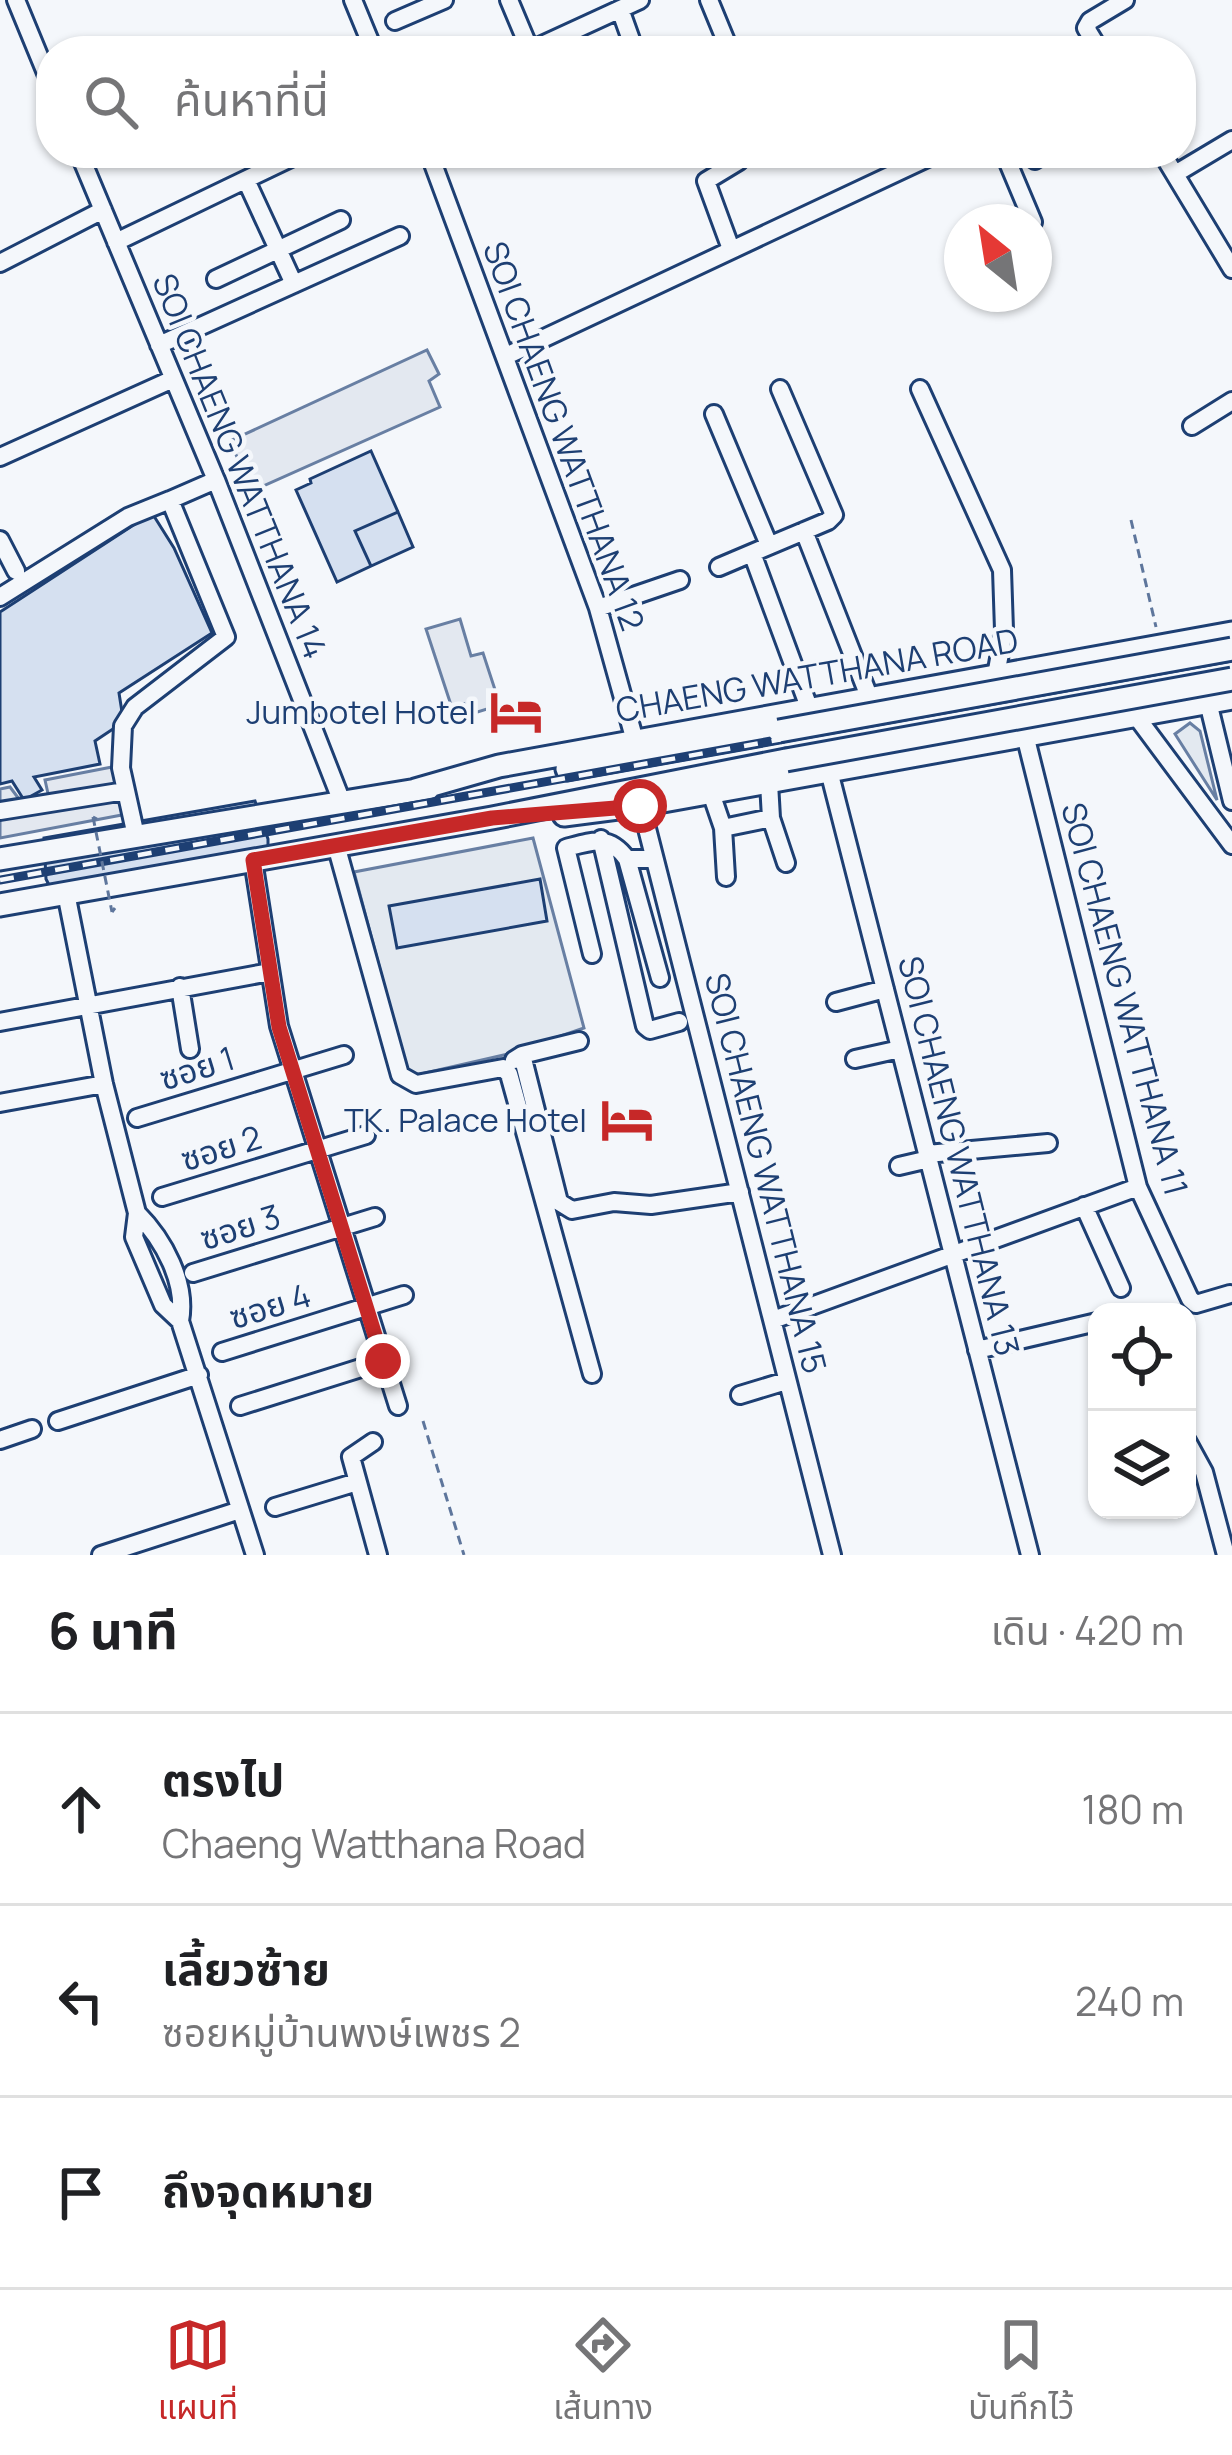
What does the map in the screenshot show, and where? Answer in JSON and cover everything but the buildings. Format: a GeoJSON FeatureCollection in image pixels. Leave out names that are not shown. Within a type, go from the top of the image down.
{"type":"FeatureCollection","features":[{"type":"Feature","properties":{"kind":"main road","name":"CHAENG WATTHANA ROAD"},"geometry":{"type":"LineString","coordinates":[[415,790],[500,766],[1232,633]]}},
{"type":"Feature","properties":{"kind":"main road"},"geometry":{"type":"LineString","coordinates":[[1196,640],[1208,703]]}},
{"type":"Feature","properties":{"kind":"main road","name":"CHAENG WATTHANA ROAD"},"geometry":{"type":"LineString","coordinates":[[0,859],[415,790],[504,780],[1232,649]]}},
{"type":"Feature","properties":{"kind":"main road"},"geometry":{"type":"LineString","coordinates":[[1088,660],[1104,668],[1114,688],[1114,712],[1103,721]]}},
{"type":"Feature","properties":{"kind":"main road"},"geometry":{"type":"LineString","coordinates":[[0,905],[1232,679]]}},
{"type":"Feature","properties":{"kind":"main road"},"geometry":{"type":"LineString","coordinates":[[492,818],[640,806],[1232,698]]}},
{"type":"Feature","properties":{"kind":"street"},"geometry":{"type":"LineString","coordinates":[[16,0],[36,49]]}},
{"type":"Feature","properties":{"kind":"street"},"geometry":{"type":"LineString","coordinates":[[353,0],[368,36]]}},
{"type":"Feature","properties":{"kind":"street"},"geometry":{"type":"LineString","coordinates":[[395,21],[444,0]]}},
{"type":"Feature","properties":{"kind":"street"},"geometry":{"type":"LineString","coordinates":[[509,0],[524,36]]}},
{"type":"Feature","properties":{"kind":"street"},"geometry":{"type":"LineString","coordinates":[[562,36],[640,0]]}},
{"type":"Feature","properties":{"kind":"street"},"geometry":{"type":"LineString","coordinates":[[709,0],[724,36]]}},
{"type":"Feature","properties":{"kind":"street"},"geometry":{"type":"LineString","coordinates":[[1091,36],[1086,28],[1090,20],[1125,0]]}},
{"type":"Feature","properties":{"kind":"street"},"geometry":{"type":"LineString","coordinates":[[620,9],[629,36]]}},
{"type":"Feature","properties":{"kind":"street"},"geometry":{"type":"LineString","coordinates":[[1196,161],[1232,140]]}},
{"type":"Feature","properties":{"kind":"street","name":"SOI CHAENG WATTHANA 14"},"geometry":{"type":"LineString","coordinates":[[85,168],[342,802]]}},
{"type":"Feature","properties":{"kind":"street"},"geometry":{"type":"LineString","coordinates":[[116,242],[272,168]]}},
{"type":"Feature","properties":{"kind":"street","name":"SOI CHAENG WATTHANA 12"},"geometry":{"type":"LineString","coordinates":[[435,168],[598,608],[635,741]]}},
{"type":"Feature","properties":{"kind":"street"},"geometry":{"type":"LineString","coordinates":[[728,168],[706,182],[731,249]]}},
{"type":"Feature","properties":{"kind":"street"},"geometry":{"type":"LineString","coordinates":[[506,356],[906,168]]}},
{"type":"Feature","properties":{"kind":"street"},"geometry":{"type":"LineString","coordinates":[[1010,168],[1026,204]]}},
{"type":"Feature","properties":{"kind":"street"},"geometry":{"type":"LineString","coordinates":[[1171,168],[1232,269]]}},
{"type":"Feature","properties":{"kind":"street"},"geometry":{"type":"LineString","coordinates":[[1174,174],[1184,168]]}},
{"type":"Feature","properties":{"kind":"street"},"geometry":{"type":"LineString","coordinates":[[246,181],[294,284]]}},
{"type":"Feature","properties":{"kind":"street"},"geometry":{"type":"LineString","coordinates":[[0,263],[103,210]]}},
{"type":"Feature","properties":{"kind":"street"},"geometry":{"type":"LineString","coordinates":[[216,279],[341,220]]}},
{"type":"Feature","properties":{"kind":"street"},"geometry":{"type":"LineString","coordinates":[[159,345],[400,236]]}},
{"type":"Feature","properties":{"kind":"street"},"geometry":{"type":"LineString","coordinates":[[0,458],[173,379]]}},
{"type":"Feature","properties":{"kind":"street"},"geometry":{"type":"LineString","coordinates":[[920,388],[1003,570],[1004,630],[996,676]]}},
{"type":"Feature","properties":{"kind":"street"},"geometry":{"type":"LineString","coordinates":[[719,567],[834,515],[780,389]]}},
{"type":"Feature","properties":{"kind":"street"},"geometry":{"type":"LineString","coordinates":[[1192,426],[1232,401]]}},
{"type":"Feature","properties":{"kind":"street"},"geometry":{"type":"LineString","coordinates":[[714,414],[811,710]]}},
{"type":"Feature","properties":{"kind":"street"},"geometry":{"type":"LineString","coordinates":[[0,597],[128,517],[215,480]]}},
{"type":"Feature","properties":{"kind":"street"},"geometry":{"type":"LineString","coordinates":[[136,836],[119,754],[129,716],[226,637],[170,500]]}},
{"type":"Feature","properties":{"kind":"street"},"geometry":{"type":"LineString","coordinates":[[804,532],[870,699]]}},
{"type":"Feature","properties":{"kind":"street"},"geometry":{"type":"LineString","coordinates":[[0,540],[16,571]]}},
{"type":"Feature","properties":{"kind":"street"},"geometry":{"type":"LineString","coordinates":[[598,608],[680,580]]}},
{"type":"Feature","properties":{"kind":"street"},"geometry":{"type":"LineString","coordinates":[[1208,703],[1223,728],[1232,801]]}},
{"type":"Feature","properties":{"kind":"street"},"geometry":{"type":"LineString","coordinates":[[1136,716],[1232,845]]}},
{"type":"Feature","properties":{"kind":"street","name":"SOI CHAENG WATTHANA 11"},"geometry":{"type":"LineString","coordinates":[[1025,736],[1138,1187],[1190,1299],[1196,1304],[1230,1294]]}},
{"type":"Feature","properties":{"kind":"street","name":"SOI CHAENG WATTHANA 13"},"geometry":{"type":"LineString","coordinates":[[829,771],[1030,1555]]}},
{"type":"Feature","properties":{"kind":"street"},"geometry":{"type":"LineString","coordinates":[[769,783],[771,818],[786,863]]}},
{"type":"Feature","properties":{"kind":"street"},"geometry":{"type":"LineString","coordinates":[[0,811],[125,791]]}},
{"type":"Feature","properties":{"kind":"street"},"geometry":{"type":"LineString","coordinates":[[711,793],[723,828],[726,877]]}},
{"type":"Feature","properties":{"kind":"street","name":"SOI CHAENG WATTHANA 15"},"geometry":{"type":"LineString","coordinates":[[640,806],[832,1555]]}},
{"type":"Feature","properties":{"kind":"street"},"geometry":{"type":"LineString","coordinates":[[723,828],[771,818]]}},
{"type":"Feature","properties":{"kind":"street"},"geometry":{"type":"LineString","coordinates":[[601,839],[645,1026],[650,1030],[679,1022]]}},
{"type":"Feature","properties":{"kind":"street"},"geometry":{"type":"LineString","coordinates":[[592,954],[566,848],[601,839],[614,843],[627,859],[660,978]]}},
{"type":"Feature","properties":{"kind":"street"},"geometry":{"type":"LineString","coordinates":[[336,845],[400,1075],[416,1084],[503,1068],[522,1055],[579,1040]]}},
{"type":"Feature","properties":{"kind":"street"},"geometry":{"type":"LineString","coordinates":[[627,859],[655,859]]}},
{"type":"Feature","properties":{"kind":"street"},"geometry":{"type":"LineString","coordinates":[[253,860],[291,1071],[398,1406]]}},
{"type":"Feature","properties":{"kind":"street"},"geometry":{"type":"LineString","coordinates":[[66,893],[104,1084],[137,1213],[155,1232],[184,1298],[181,1321],[254,1555]]}},
{"type":"Feature","properties":{"kind":"street"},"geometry":{"type":"LineString","coordinates":[[0,1022],[270,972]]}},
{"type":"Feature","properties":{"kind":"street"},"geometry":{"type":"LineString","coordinates":[[638,983],[686,976]]}},
{"type":"Feature","properties":{"kind":"street"},"geometry":{"type":"LineString","coordinates":[[180,987],[190,1049]]}},
{"type":"Feature","properties":{"kind":"street"},"geometry":{"type":"LineString","coordinates":[[836,1002],[885,989]]}},
{"type":"Feature","properties":{"kind":"street"},"geometry":{"type":"LineString","coordinates":[[855,1059],[900,1049]]}},
{"type":"Feature","properties":{"kind":"street","name":"ซอย 1"},"geometry":{"type":"LineString","coordinates":[[137,1118],[344,1055]]}},
{"type":"Feature","properties":{"kind":"street"},"geometry":{"type":"LineString","coordinates":[[522,1055],[564,1207],[572,1210],[614,1202],[651,1205],[740,1192]]}},
{"type":"Feature","properties":{"kind":"street"},"geometry":{"type":"LineString","coordinates":[[503,1068],[509,1074],[592,1375]]}},
{"type":"Feature","properties":{"kind":"street"},"geometry":{"type":"LineString","coordinates":[[0,1102],[104,1084]]}},
{"type":"Feature","properties":{"kind":"street","name":"ซอย 2"},"geometry":{"type":"LineString","coordinates":[[162,1198],[366,1135]]}},
{"type":"Feature","properties":{"kind":"street"},"geometry":{"type":"LineString","coordinates":[[899,1166],[928,1156],[1048,1143]]}},
{"type":"Feature","properties":{"kind":"street"},"geometry":{"type":"LineString","coordinates":[[773,1319],[1138,1187]]}},
{"type":"Feature","properties":{"kind":"street"},"geometry":{"type":"LineString","coordinates":[[1084,1206],[1121,1288]]}},
{"type":"Feature","properties":{"kind":"street","name":"ซอย 3"},"geometry":{"type":"LineString","coordinates":[[193,1273],[375,1217]]}},
{"type":"Feature","properties":{"kind":"street","name":"ซอย 4"},"geometry":{"type":"LineString","coordinates":[[222,1352],[404,1295]]}},
{"type":"Feature","properties":{"kind":"street"},"geometry":{"type":"LineString","coordinates":[[977,1350],[1088,1324]]}},
{"type":"Feature","properties":{"kind":"street"},"geometry":{"type":"LineString","coordinates":[[240,1406],[383,1361]]}},
{"type":"Feature","properties":{"kind":"street"},"geometry":{"type":"LineString","coordinates":[[58,1421],[199,1375]]}},
{"type":"Feature","properties":{"kind":"street"},"geometry":{"type":"LineString","coordinates":[[740,1395],[786,1381]]}},
{"type":"Feature","properties":{"kind":"street"},"geometry":{"type":"LineString","coordinates":[[0,1440],[32,1429]]}},
{"type":"Feature","properties":{"kind":"street"},"geometry":{"type":"LineString","coordinates":[[373,1442],[351,1457],[378,1555]]}},
{"type":"Feature","properties":{"kind":"street"},"geometry":{"type":"LineString","coordinates":[[1196,1457],[1226,1555]]}},
{"type":"Feature","properties":{"kind":"street"},"geometry":{"type":"LineString","coordinates":[[275,1507],[357,1482]]}},
{"type":"Feature","properties":{"kind":"street"},"geometry":{"type":"LineString","coordinates":[[101,1555],[240,1510]]}},
{"type":"Feature","properties":{"kind":"path"},"geometry":{"type":"LineString","coordinates":[[1131,520],[1162,646]]}},
{"type":"Feature","properties":{"kind":"path"},"geometry":{"type":"LineString","coordinates":[[95,818],[114,910]]}},
{"type":"Feature","properties":{"kind":"path"},"geometry":{"type":"LineString","coordinates":[[423,1421],[464,1555]]}},
{"type":"Feature","properties":{"kind":"shaded area"},"geometry":{"type":"Polygon","coordinates":[[[427,350],[439,374],[429,381],[440,407],[252,491],[230,441],[427,350]]]}},
{"type":"Feature","properties":{"kind":"shaded area"},"geometry":{"type":"Polygon","coordinates":[[[460,619],[471,656],[483,653],[500,705],[468,715],[464,704],[452,708],[426,629],[460,619]]]}},
{"type":"Feature","properties":{"kind":"shaded area"},"geometry":{"type":"Polygon","coordinates":[[[1190,723],[1200,731],[1217,800],[1175,734],[1190,723]]]}},
{"type":"Feature","properties":{"kind":"shaded area"},"geometry":{"type":"Polygon","coordinates":[[[117,766],[127,814],[0,838],[0,789],[10,787],[22,803],[49,798],[45,780],[117,766]]]}},
{"type":"Feature","properties":{"kind":"shaded area"},"geometry":{"type":"Polygon","coordinates":[[[533,838],[584,1028],[508,1054],[412,1076],[354,872],[533,838]]]}},
{"type":"Feature","properties":{"kind":"railway"},"geometry":{"type":"LineString","coordinates":[[0,880],[1232,658]]}},
{"type":"Feature","properties":{"kind":"place","name":"Jumbotel Hotel"},"geometry":{"type":"Point","coordinates":[516,712]}},
{"type":"Feature","properties":{"kind":"place","name":"TK. Palace Hotel"},"geometry":{"type":"Point","coordinates":[627,1120]}},
{"type":"Feature","properties":{"kind":"route"},"geometry":{"type":"LineString","coordinates":[[383,1361],[279,1027],[253,860],[492,818],[640,806]]}}]}
